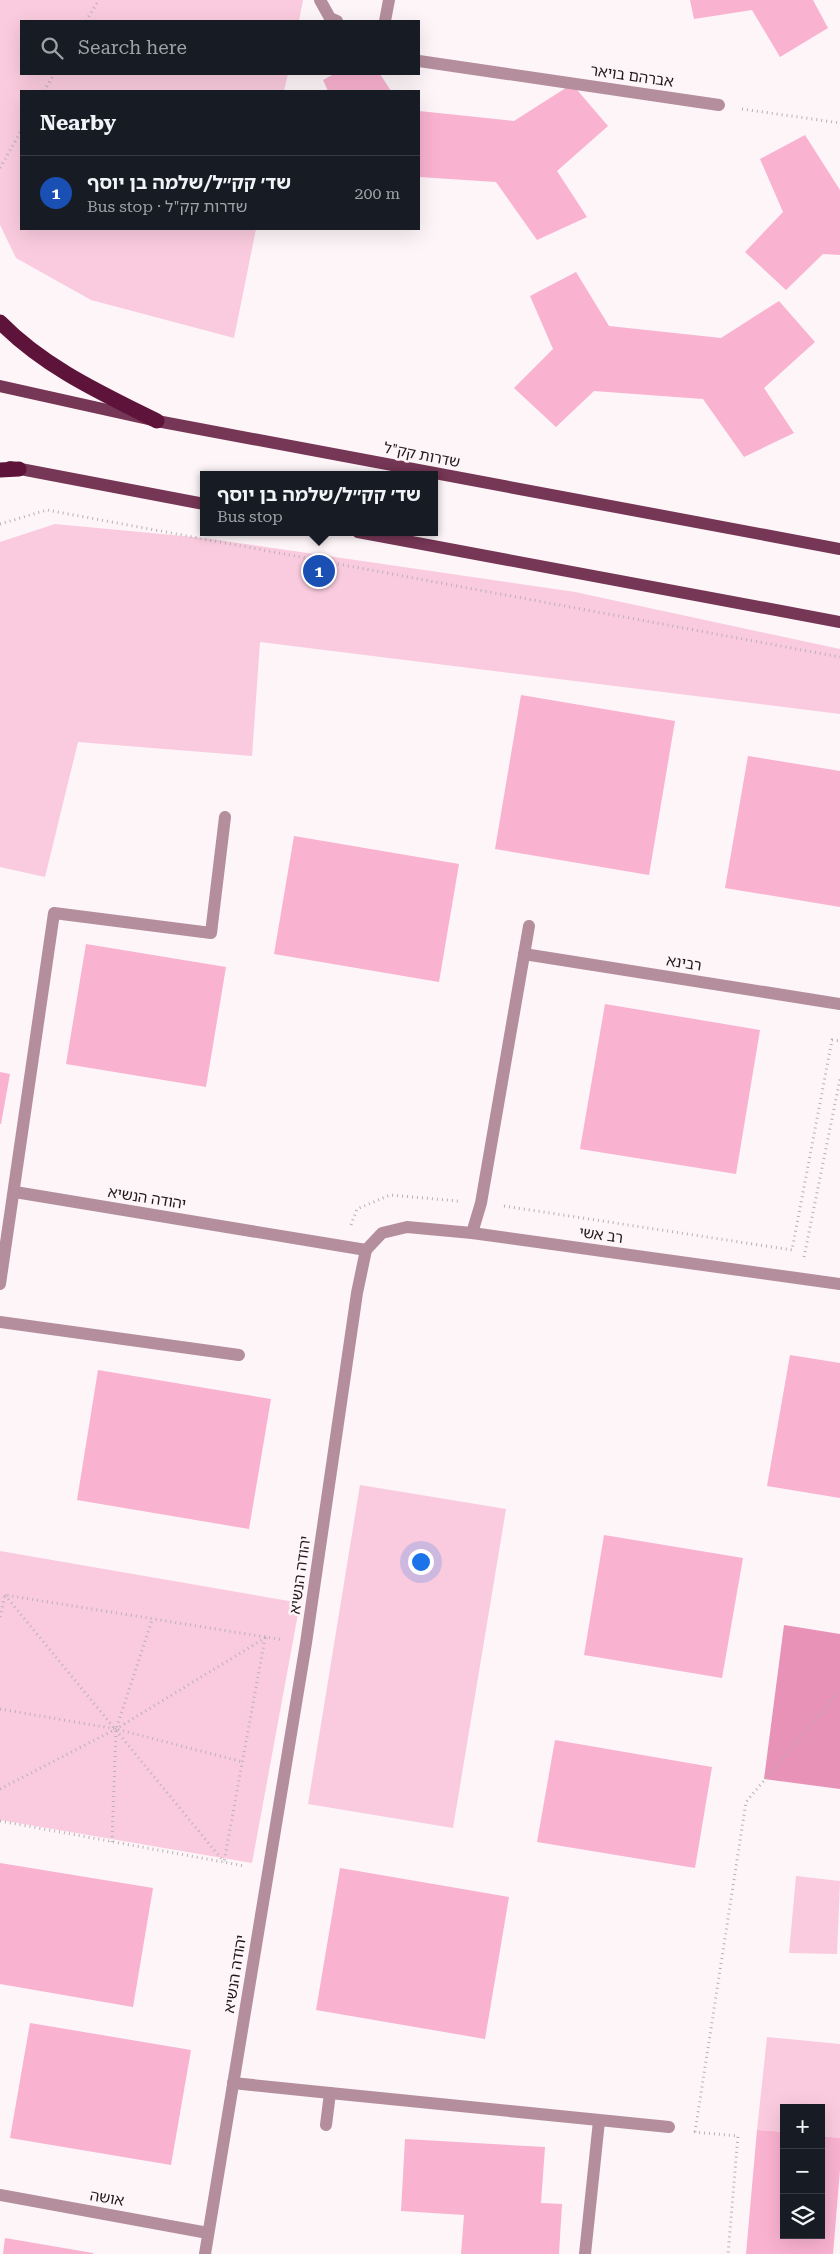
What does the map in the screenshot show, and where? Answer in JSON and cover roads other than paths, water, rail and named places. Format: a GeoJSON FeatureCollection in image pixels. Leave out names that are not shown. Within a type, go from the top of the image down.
{"type":"FeatureCollection","features":[{"type":"Feature","properties":{"kind":"highway"},"geometry":{"type":"LineString","coordinates":[[0,322],[20,342],[71,378],[157,421]]}},
{"type":"Feature","properties":{"kind":"highway"},"geometry":{"type":"LineString","coordinates":[[0,470],[19,469]]}},
{"type":"Feature","properties":{"kind":"main road","name":"שדרות קק\"ל"},"geometry":{"type":"LineString","coordinates":[[0,386],[157,421],[424,471]]}},
{"type":"Feature","properties":{"kind":"main road"},"geometry":{"type":"LineString","coordinates":[[0,466],[200,503]]}},
{"type":"Feature","properties":{"kind":"main road","name":"שדרות קק\"ל"},"geometry":{"type":"LineString","coordinates":[[438,474],[840,549]]}},
{"type":"Feature","properties":{"kind":"main road"},"geometry":{"type":"LineString","coordinates":[[379,536],[840,622]]}},
{"type":"Feature","properties":{"kind":"street"},"geometry":{"type":"LineString","coordinates":[[320,0],[330,18],[335,20]]}},
{"type":"Feature","properties":{"kind":"street"},"geometry":{"type":"LineString","coordinates":[[385,20],[389,0]]}},
{"type":"Feature","properties":{"kind":"street","name":"אברהם בויאר"},"geometry":{"type":"LineString","coordinates":[[420,61],[719,105]]}},
{"type":"Feature","properties":{"kind":"street"},"geometry":{"type":"LineString","coordinates":[[0,1284],[15,1192],[54,913],[211,933],[225,817]]}},
{"type":"Feature","properties":{"kind":"street"},"geometry":{"type":"LineString","coordinates":[[472,1233],[481,1203],[529,926]]}},
{"type":"Feature","properties":{"kind":"street","name":"רבינא"},"geometry":{"type":"LineString","coordinates":[[524,954],[840,1004]]}},
{"type":"Feature","properties":{"kind":"street","name":"יהודה הנשיא"},"geometry":{"type":"LineString","coordinates":[[15,1192],[366,1250],[356,1294],[306,1643],[205,2254]]}},
{"type":"Feature","properties":{"kind":"street","name":"רב אשי"},"geometry":{"type":"LineString","coordinates":[[366,1250],[382,1233],[406,1227],[472,1233],[840,1284]]}},
{"type":"Feature","properties":{"kind":"street"},"geometry":{"type":"LineString","coordinates":[[0,1322],[239,1355]]}},
{"type":"Feature","properties":{"kind":"street"},"geometry":{"type":"LineString","coordinates":[[233,2083],[669,2127]]}},
{"type":"Feature","properties":{"kind":"street"},"geometry":{"type":"LineString","coordinates":[[326,2125],[330,2093]]}},
{"type":"Feature","properties":{"kind":"street"},"geometry":{"type":"LineString","coordinates":[[585,2254],[599,2121]]}},
{"type":"Feature","properties":{"kind":"street","name":"אושה"},"geometry":{"type":"LineString","coordinates":[[0,2195],[208,2232]]}},
{"type":"Feature","properties":{"kind":"place","name":"שד׳ קק״ל/שלמה בן יוסף"},"geometry":{"type":"Point","coordinates":[319,571]}}]}
